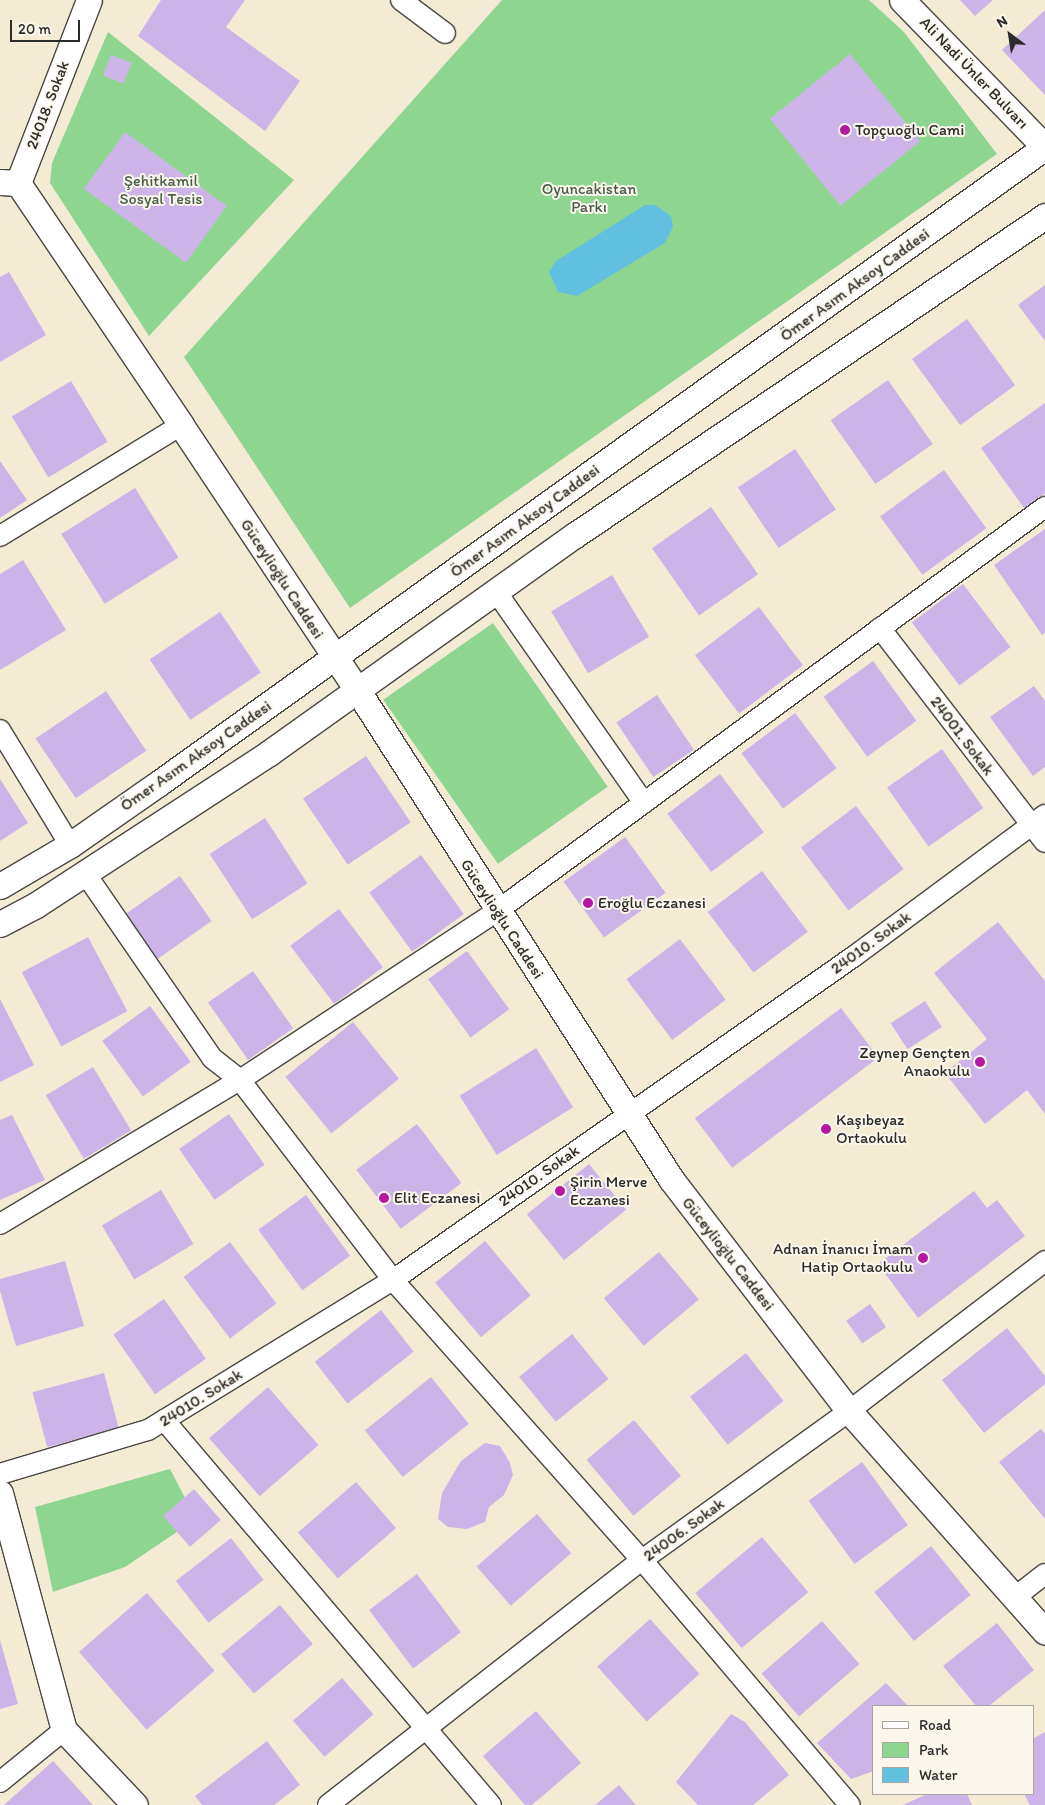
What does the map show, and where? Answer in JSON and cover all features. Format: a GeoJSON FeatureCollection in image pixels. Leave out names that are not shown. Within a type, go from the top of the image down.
{"type":"FeatureCollection","features":[{"type":"Feature","properties":{"kind":"street","name":"24018. Sokak"},"geometry":{"type":"LineString","coordinates":[[9,182],[89,0]]}},
{"type":"Feature","properties":{"kind":"street"},"geometry":{"type":"LineString","coordinates":[[401,0],[445,33]]}},
{"type":"Feature","properties":{"kind":"street","name":"Ali Nadi Ünler Bulvarı"},"geometry":{"type":"LineString","coordinates":[[902,0],[1045,147]]}},
{"type":"Feature","properties":{"kind":"street","name":"Ömer Asım Aksoy Caddesi"},"geometry":{"type":"LineString","coordinates":[[0,886],[70,845],[334,658],[1045,147]]}},
{"type":"Feature","properties":{"kind":"street","name":"Güceylioğlu Caddesi"},"geometry":{"type":"LineString","coordinates":[[9,182],[181,425],[334,658],[358,690],[497,911],[671,1179],[849,1411],[1045,1632]]}},
{"type":"Feature","properties":{"kind":"street"},"geometry":{"type":"LineString","coordinates":[[0,924],[85,873],[358,690],[497,593],[574,535],[1045,216]]}},
{"type":"Feature","properties":{"kind":"street"},"geometry":{"type":"LineString","coordinates":[[0,536],[181,425]]}},
{"type":"Feature","properties":{"kind":"street"},"geometry":{"type":"LineString","coordinates":[[0,1224],[240,1080],[497,911],[1045,507]]}},
{"type":"Feature","properties":{"kind":"street"},"geometry":{"type":"LineString","coordinates":[[497,593],[644,803]]}},
{"type":"Feature","properties":{"kind":"street","name":"24001. Sokak"},"geometry":{"type":"LineString","coordinates":[[880,628],[1038,820],[1045,842]]}},
{"type":"Feature","properties":{"kind":"street"},"geometry":{"type":"LineString","coordinates":[[0,730],[70,845]]}},
{"type":"Feature","properties":{"kind":"street","name":"24010. Sokak"},"geometry":{"type":"LineString","coordinates":[[0,1474],[148,1430],[392,1280],[853,957],[1038,820]]}},
{"type":"Feature","properties":{"kind":"street"},"geometry":{"type":"LineString","coordinates":[[85,873],[212,1058],[240,1080],[392,1280],[642,1560],[850,1805]]}},
{"type":"Feature","properties":{"kind":"street","name":"24006. Sokak"},"geometry":{"type":"LineString","coordinates":[[328,1805],[425,1727],[642,1560],[849,1411],[1045,1261]]}},
{"type":"Feature","properties":{"kind":"street"},"geometry":{"type":"LineString","coordinates":[[164,1420],[491,1805]]}},
{"type":"Feature","properties":{"kind":"street"},"geometry":{"type":"LineString","coordinates":[[0,1493],[64,1730],[135,1805]]}},
{"type":"Feature","properties":{"kind":"street"},"geometry":{"type":"LineString","coordinates":[[1014,1598],[1045,1574]]}},
{"type":"Feature","properties":{"kind":"street"},"geometry":{"type":"LineString","coordinates":[[0,1782],[64,1730]]}},
{"type":"Feature","properties":{"kind":"green space","name":"Oyuncakistan Parkı"},"geometry":{"type":"Polygon","coordinates":[[[502,0],[869,0],[904,32],[997,154],[350,608],[184,357],[502,0]]]}},
{"type":"Feature","properties":{"kind":"green space","name":"Şehitkamil Sosyal Tesis"},"geometry":{"type":"Polygon","coordinates":[[[108,32],[294,180],[149,336],[50,183],[52,163],[108,32]]]}},
{"type":"Feature","properties":{"kind":"green space"},"geometry":{"type":"Polygon","coordinates":[[[493,623],[608,787],[498,864],[383,700],[493,623]]]}},
{"type":"Feature","properties":{"kind":"green space"},"geometry":{"type":"Polygon","coordinates":[[[170,1469],[196,1519],[125,1567],[53,1592],[35,1507],[170,1469]]]}},
{"type":"Feature","properties":{"kind":"water"},"geometry":{"type":"Polygon","coordinates":[[[645,205],[655,205],[671,216],[673,227],[665,243],[577,296],[558,292],[549,272],[556,261],[645,205]]]}},
{"type":"Feature","properties":{"kind":"building"},"geometry":{"type":"Polygon","coordinates":[[[161,0],[245,0],[226,27],[300,81],[265,131],[138,36],[161,0]]]}},
{"type":"Feature","properties":{"kind":"building"},"geometry":{"type":"Polygon","coordinates":[[[960,0],[993,0],[975,16],[960,0]]]}},
{"type":"Feature","properties":{"kind":"building"},"geometry":{"type":"Polygon","coordinates":[[[1045,10],[1045,95],[1002,50],[1045,10]]]}},
{"type":"Feature","properties":{"kind":"building","name":"Topçuoğlu Cami"},"geometry":{"type":"Polygon","coordinates":[[[850,54],[920,141],[840,206],[770,119],[850,54]]]}},
{"type":"Feature","properties":{"kind":"building"},"geometry":{"type":"Polygon","coordinates":[[[111,55],[132,63],[124,83],[103,76],[111,55]]]}},
{"type":"Feature","properties":{"kind":"building"},"geometry":{"type":"Polygon","coordinates":[[[125,132],[227,206],[186,263],[84,189],[125,132]]]}},
{"type":"Feature","properties":{"kind":"building"},"geometry":{"type":"Polygon","coordinates":[[[9,272],[46,335],[0,362],[0,277],[9,272]]]}},
{"type":"Feature","properties":{"kind":"building"},"geometry":{"type":"Polygon","coordinates":[[[1045,285],[1045,341],[1018,305],[1045,285]]]}},
{"type":"Feature","properties":{"kind":"building"},"geometry":{"type":"Polygon","coordinates":[[[967,319],[1015,385],[960,425],[912,359],[967,319]]]}},
{"type":"Feature","properties":{"kind":"building"},"geometry":{"type":"Polygon","coordinates":[[[888,380],[933,444],[875,484],[831,420],[888,380]]]}},
{"type":"Feature","properties":{"kind":"building"},"geometry":{"type":"Polygon","coordinates":[[[71,381],[108,442],[48,477],[12,417],[71,381]]]}},
{"type":"Feature","properties":{"kind":"building"},"geometry":{"type":"Polygon","coordinates":[[[1045,403],[1045,493],[1024,508],[981,448],[1045,403]]]}},
{"type":"Feature","properties":{"kind":"building"},"geometry":{"type":"Polygon","coordinates":[[[795,449],[836,510],[779,548],[738,488],[795,449]]]}},
{"type":"Feature","properties":{"kind":"building"},"geometry":{"type":"Polygon","coordinates":[[[0,461],[27,500],[0,518],[0,461]]]}},
{"type":"Feature","properties":{"kind":"building"},"geometry":{"type":"Polygon","coordinates":[[[944,470],[986,528],[922,575],[880,516],[944,470]]]}},
{"type":"Feature","properties":{"kind":"building"},"geometry":{"type":"Polygon","coordinates":[[[135,488],[178,558],[105,604],[61,534],[135,488]]]}},
{"type":"Feature","properties":{"kind":"building"},"geometry":{"type":"Polygon","coordinates":[[[711,507],[758,574],[699,615],[652,548],[711,507]]]}},
{"type":"Feature","properties":{"kind":"building"},"geometry":{"type":"Polygon","coordinates":[[[1045,529],[1045,633],[1042,635],[994,565],[1045,529]]]}},
{"type":"Feature","properties":{"kind":"building"},"geometry":{"type":"Polygon","coordinates":[[[23,560],[66,630],[0,670],[0,574],[23,560]]]}},
{"type":"Feature","properties":{"kind":"building"},"geometry":{"type":"Polygon","coordinates":[[[612,575],[649,637],[588,673],[551,612],[612,575]]]}},
{"type":"Feature","properties":{"kind":"building"},"geometry":{"type":"Polygon","coordinates":[[[963,584],[1011,647],[959,686],[912,623],[963,584]]]}},
{"type":"Feature","properties":{"kind":"building"},"geometry":{"type":"Polygon","coordinates":[[[759,607],[803,665],[739,713],[695,655],[759,607]]]}},
{"type":"Feature","properties":{"kind":"building"},"geometry":{"type":"Polygon","coordinates":[[[220,612],[261,673],[190,720],[150,660],[220,612]]]}},
{"type":"Feature","properties":{"kind":"building"},"geometry":{"type":"Polygon","coordinates":[[[873,661],[916,721],[867,757],[824,697],[873,661]]]}},
{"type":"Feature","properties":{"kind":"building"},"geometry":{"type":"Polygon","coordinates":[[[1034,686],[1045,701],[1045,767],[1033,776],[990,717],[1034,686]]]}},
{"type":"Feature","properties":{"kind":"building"},"geometry":{"type":"Polygon","coordinates":[[[106,691],[146,751],[76,798],[36,739],[106,691]]]}},
{"type":"Feature","properties":{"kind":"building"},"geometry":{"type":"Polygon","coordinates":[[[657,695],[694,750],[653,777],[616,722],[657,695]]]}},
{"type":"Feature","properties":{"kind":"building"},"geometry":{"type":"Polygon","coordinates":[[[795,713],[837,768],[783,808],[741,753],[795,713]]]}},
{"type":"Feature","properties":{"kind":"building"},"geometry":{"type":"Polygon","coordinates":[[[942,749],[983,808],[928,846],[887,787],[942,749]]]}},
{"type":"Feature","properties":{"kind":"building"},"geometry":{"type":"Polygon","coordinates":[[[366,756],[411,822],[348,865],[303,798],[366,756]]]}},
{"type":"Feature","properties":{"kind":"building"},"geometry":{"type":"Polygon","coordinates":[[[720,774],[764,832],[711,872],[667,814],[720,774]]]}},
{"type":"Feature","properties":{"kind":"building"},"geometry":{"type":"Polygon","coordinates":[[[0,779],[28,823],[0,841],[0,779]]]}},
{"type":"Feature","properties":{"kind":"building"},"geometry":{"type":"Polygon","coordinates":[[[856,806],[904,869],[848,911],[801,848],[856,806]]]}},
{"type":"Feature","properties":{"kind":"building"},"geometry":{"type":"Polygon","coordinates":[[[265,818],[307,883],[252,919],[210,854],[265,818]]]}},
{"type":"Feature","properties":{"kind":"building"},"geometry":{"type":"Polygon","coordinates":[[[625,837],[666,893],[604,937],[564,882],[625,837]]]}},
{"type":"Feature","properties":{"kind":"building"},"geometry":{"type":"Polygon","coordinates":[[[421,855],[464,914],[412,952],[369,893],[421,855]]]}},
{"type":"Feature","properties":{"kind":"building"},"geometry":{"type":"Polygon","coordinates":[[[762,871],[808,932],[753,973],[708,912],[762,871]]]}},
{"type":"Feature","properties":{"kind":"building"},"geometry":{"type":"Polygon","coordinates":[[[180,876],[212,921],[157,959],[126,914],[180,876]]]}},
{"type":"Feature","properties":{"kind":"building"},"geometry":{"type":"Polygon","coordinates":[[[339,909],[383,967],[334,1004],[290,946],[339,909]]]}},
{"type":"Feature","properties":{"kind":"building"},"geometry":{"type":"Polygon","coordinates":[[[998,922],[1045,981],[1045,1114],[1027,1090],[985,1124],[945,1073],[987,1039],[934,973],[998,922]]]}},
{"type":"Feature","properties":{"kind":"building"},"geometry":{"type":"Polygon","coordinates":[[[88,937],[127,1011],[61,1046],[22,972],[88,937]]]}},
{"type":"Feature","properties":{"kind":"building"},"geometry":{"type":"Polygon","coordinates":[[[680,939],[726,1000],[672,1040],[626,979],[680,939]]]}},
{"type":"Feature","properties":{"kind":"building"},"geometry":{"type":"Polygon","coordinates":[[[467,951],[509,1009],[470,1037],[428,979],[467,951]]]}},
{"type":"Feature","properties":{"kind":"building"},"geometry":{"type":"Polygon","coordinates":[[[253,971],[293,1028],[248,1060],[208,1003],[253,971]]]}},
{"type":"Feature","properties":{"kind":"building"},"geometry":{"type":"Polygon","coordinates":[[[0,999],[34,1065],[0,1082],[0,999]]]}},
{"type":"Feature","properties":{"kind":"building"},"geometry":{"type":"Polygon","coordinates":[[[925,1001],[942,1027],[907,1049],[891,1023],[925,1001]]]}},
{"type":"Feature","properties":{"kind":"building"},"geometry":{"type":"Polygon","coordinates":[[[150,1006],[191,1062],[143,1097],[102,1041],[150,1006]]]}},
{"type":"Feature","properties":{"kind":"building"},"geometry":{"type":"Polygon","coordinates":[[[841,1008],[878,1058],[732,1168],[695,1118],[841,1008]]]}},
{"type":"Feature","properties":{"kind":"building"},"geometry":{"type":"Polygon","coordinates":[[[353,1022],[399,1079],[331,1133],[285,1077],[353,1022]]]}},
{"type":"Feature","properties":{"kind":"building"},"geometry":{"type":"Polygon","coordinates":[[[536,1048],[573,1107],[497,1155],[460,1096],[536,1048]]]}},
{"type":"Feature","properties":{"kind":"building"},"geometry":{"type":"Polygon","coordinates":[[[93,1067],[131,1130],[84,1159],[46,1095],[93,1067]]]}},
{"type":"Feature","properties":{"kind":"building"},"geometry":{"type":"Polygon","coordinates":[[[229,1114],[265,1165],[215,1200],[179,1149],[229,1114]]]}},
{"type":"Feature","properties":{"kind":"building"},"geometry":{"type":"Polygon","coordinates":[[[12,1115],[45,1180],[0,1200],[0,1120],[12,1115]]]}},
{"type":"Feature","properties":{"kind":"building"},"geometry":{"type":"Polygon","coordinates":[[[417,1124],[462,1183],[401,1229],[356,1170],[417,1124]]]}},
{"type":"Feature","properties":{"kind":"building"},"geometry":{"type":"Polygon","coordinates":[[[589,1164],[626,1210],[564,1260],[527,1214],[589,1164]]]}},
{"type":"Feature","properties":{"kind":"building"},"geometry":{"type":"Polygon","coordinates":[[[161,1190],[193,1244],[134,1280],[102,1226],[161,1190]]]}},
{"type":"Feature","properties":{"kind":"building"},"geometry":{"type":"Polygon","coordinates":[[[974,1191],[987,1208],[997,1200],[1025,1236],[918,1318],[878,1264],[974,1191]]]}},
{"type":"Feature","properties":{"kind":"building"},"geometry":{"type":"Polygon","coordinates":[[[306,1195],[350,1256],[302,1290],[258,1230],[306,1195]]]}},
{"type":"Feature","properties":{"kind":"building"},"geometry":{"type":"Polygon","coordinates":[[[485,1241],[531,1295],[481,1337],[435,1283],[485,1241]]]}},
{"type":"Feature","properties":{"kind":"building"},"geometry":{"type":"Polygon","coordinates":[[[230,1242],[276,1303],[230,1338],[184,1277],[230,1242]]]}},
{"type":"Feature","properties":{"kind":"building"},"geometry":{"type":"Polygon","coordinates":[[[659,1252],[699,1299],[644,1346],[604,1298],[659,1252]]]}},
{"type":"Feature","properties":{"kind":"building"},"geometry":{"type":"Polygon","coordinates":[[[65,1261],[84,1326],[16,1346],[0,1291],[0,1279],[65,1261]]]}},
{"type":"Feature","properties":{"kind":"building"},"geometry":{"type":"Polygon","coordinates":[[[164,1299],[206,1359],[155,1394],[113,1335],[164,1299]]]}},
{"type":"Feature","properties":{"kind":"building"},"geometry":{"type":"Polygon","coordinates":[[[870,1304],[886,1327],[862,1344],[846,1321],[870,1304]]]}},
{"type":"Feature","properties":{"kind":"building"},"geometry":{"type":"Polygon","coordinates":[[[381,1310],[414,1352],[347,1403],[315,1362],[381,1310]]]}},
{"type":"Feature","properties":{"kind":"building"},"geometry":{"type":"Polygon","coordinates":[[[1007,1328],[1045,1376],[1045,1384],[984,1433],[942,1380],[1007,1328]]]}},
{"type":"Feature","properties":{"kind":"building"},"geometry":{"type":"Polygon","coordinates":[[[572,1334],[609,1379],[556,1422],[519,1377],[572,1334]]]}},
{"type":"Feature","properties":{"kind":"building"},"geometry":{"type":"Polygon","coordinates":[[[746,1353],[784,1401],[728,1445],[690,1397],[746,1353]]]}},
{"type":"Feature","properties":{"kind":"building"},"geometry":{"type":"Polygon","coordinates":[[[104,1373],[119,1428],[47,1447],[33,1392],[104,1373]]]}},
{"type":"Feature","properties":{"kind":"building"},"geometry":{"type":"Polygon","coordinates":[[[431,1377],[469,1424],[403,1477],[365,1430],[431,1377]]]}},
{"type":"Feature","properties":{"kind":"building"},"geometry":{"type":"Polygon","coordinates":[[[268,1387],[319,1445],[260,1496],[209,1438],[268,1387]]]}},
{"type":"Feature","properties":{"kind":"building"},"geometry":{"type":"Polygon","coordinates":[[[634,1420],[681,1476],[633,1516],[587,1460],[634,1420]]]}},
{"type":"Feature","properties":{"kind":"building"},"geometry":{"type":"Polygon","coordinates":[[[1041,1429],[1045,1434],[1045,1519],[999,1462],[1041,1429]]]}},
{"type":"Feature","properties":{"kind":"building"},"geometry":{"type":"Polygon","coordinates":[[[485,1443],[500,1446],[510,1463],[513,1475],[504,1495],[489,1507],[485,1522],[467,1529],[448,1527],[438,1519],[442,1493],[461,1461],[485,1443]]]}},
{"type":"Feature","properties":{"kind":"building"},"geometry":{"type":"Polygon","coordinates":[[[862,1462],[908,1525],[854,1564],[809,1501],[862,1462]]]}},
{"type":"Feature","properties":{"kind":"building"},"geometry":{"type":"Polygon","coordinates":[[[356,1482],[396,1528],[338,1579],[298,1533],[356,1482]]]}},
{"type":"Feature","properties":{"kind":"building"},"geometry":{"type":"Polygon","coordinates":[[[194,1489],[221,1520],[190,1547],[163,1516],[194,1489]]]}},
{"type":"Feature","properties":{"kind":"building"},"geometry":{"type":"Polygon","coordinates":[[[537,1514],[571,1553],[511,1606],[477,1566],[537,1514]]]}},
{"type":"Feature","properties":{"kind":"building"},"geometry":{"type":"Polygon","coordinates":[[[762,1537],[808,1592],[742,1648],[695,1593],[762,1537]]]}},
{"type":"Feature","properties":{"kind":"building"},"geometry":{"type":"Polygon","coordinates":[[[231,1538],[264,1580],[208,1623],[176,1581],[231,1538]]]}},
{"type":"Feature","properties":{"kind":"building"},"geometry":{"type":"Polygon","coordinates":[[[931,1546],[971,1595],[914,1641],[874,1592],[931,1546]]]}},
{"type":"Feature","properties":{"kind":"building"},"geometry":{"type":"Polygon","coordinates":[[[417,1574],[461,1632],[413,1668],[369,1610],[417,1574]]]}},
{"type":"Feature","properties":{"kind":"building"},"geometry":{"type":"Polygon","coordinates":[[[147,1593],[215,1671],[147,1730],[79,1652],[147,1593]]]}},
{"type":"Feature","properties":{"kind":"building"},"geometry":{"type":"Polygon","coordinates":[[[280,1605],[313,1644],[254,1694],[221,1654],[280,1605]]]}},
{"type":"Feature","properties":{"kind":"building"},"geometry":{"type":"Polygon","coordinates":[[[650,1619],[700,1674],[647,1722],[597,1667],[650,1619]]]}},
{"type":"Feature","properties":{"kind":"building"},"geometry":{"type":"Polygon","coordinates":[[[822,1621],[859,1664],[799,1717],[762,1673],[822,1621]]]}},
{"type":"Feature","properties":{"kind":"building"},"geometry":{"type":"Polygon","coordinates":[[[997,1623],[1034,1670],[990,1705],[975,1705],[943,1666],[997,1623]]]}},
{"type":"Feature","properties":{"kind":"building"},"geometry":{"type":"Polygon","coordinates":[[[0,1640],[18,1704],[0,1709],[0,1640]]]}},
{"type":"Feature","properties":{"kind":"building"},"geometry":{"type":"Polygon","coordinates":[[[342,1678],[373,1714],[324,1757],[293,1721],[342,1678]]]}},
{"type":"Feature","properties":{"kind":"building"},"geometry":{"type":"Polygon","coordinates":[[[886,1683],[907,1705],[872,1705],[872,1772],[851,1779],[817,1743],[886,1683]]]}},
{"type":"Feature","properties":{"kind":"building"},"geometry":{"type":"Polygon","coordinates":[[[536,1711],[581,1763],[532,1805],[525,1805],[483,1756],[536,1711]]]}},
{"type":"Feature","properties":{"kind":"building"},"geometry":{"type":"Polygon","coordinates":[[[731,1714],[745,1722],[789,1775],[753,1805],[698,1805],[676,1782],[731,1714]]]}},
{"type":"Feature","properties":{"kind":"building"},"geometry":{"type":"Polygon","coordinates":[[[1045,1732],[1045,1805],[1030,1805],[1025,1795],[1035,1795],[1035,1737],[1045,1732]]]}},
{"type":"Feature","properties":{"kind":"building"},"geometry":{"type":"Polygon","coordinates":[[[267,1741],[300,1785],[274,1805],[202,1805],[195,1796],[267,1741]]]}},
{"type":"Feature","properties":{"kind":"building"},"geometry":{"type":"Polygon","coordinates":[[[53,1761],[93,1805],[4,1805],[53,1761]]]}},
{"type":"Feature","properties":{"kind":"building"},"geometry":{"type":"Polygon","coordinates":[[[619,1785],[636,1805],[595,1805],[619,1785]]]}},
{"type":"Feature","properties":{"kind":"building"},"geometry":{"type":"Polygon","coordinates":[[[925,1795],[967,1795],[972,1805],[903,1805],[925,1795]]]}},
{"type":"Feature","properties":{"kind":"place","name":"Topçuoğlu Cami"},"geometry":{"type":"Point","coordinates":[845,130]}},
{"type":"Feature","properties":{"kind":"place","name":"Eroğlu Eczanesi"},"geometry":{"type":"Point","coordinates":[588,903]}},
{"type":"Feature","properties":{"kind":"place","name":"Zeynep Gençten Anaokulu"},"geometry":{"type":"Point","coordinates":[980,1062]}},
{"type":"Feature","properties":{"kind":"place","name":"Kaşıbeyaz Ortaokulu"},"geometry":{"type":"Point","coordinates":[826,1129]}},
{"type":"Feature","properties":{"kind":"place","name":"Şirin Merve Eczanesi"},"geometry":{"type":"Point","coordinates":[560,1191]}},
{"type":"Feature","properties":{"kind":"place","name":"Elit Eczanesi"},"geometry":{"type":"Point","coordinates":[384,1198]}},
{"type":"Feature","properties":{"kind":"place","name":"Adnan İnanıcı İmam Hatip Ortaokulu"},"geometry":{"type":"Point","coordinates":[923,1258]}}]}
